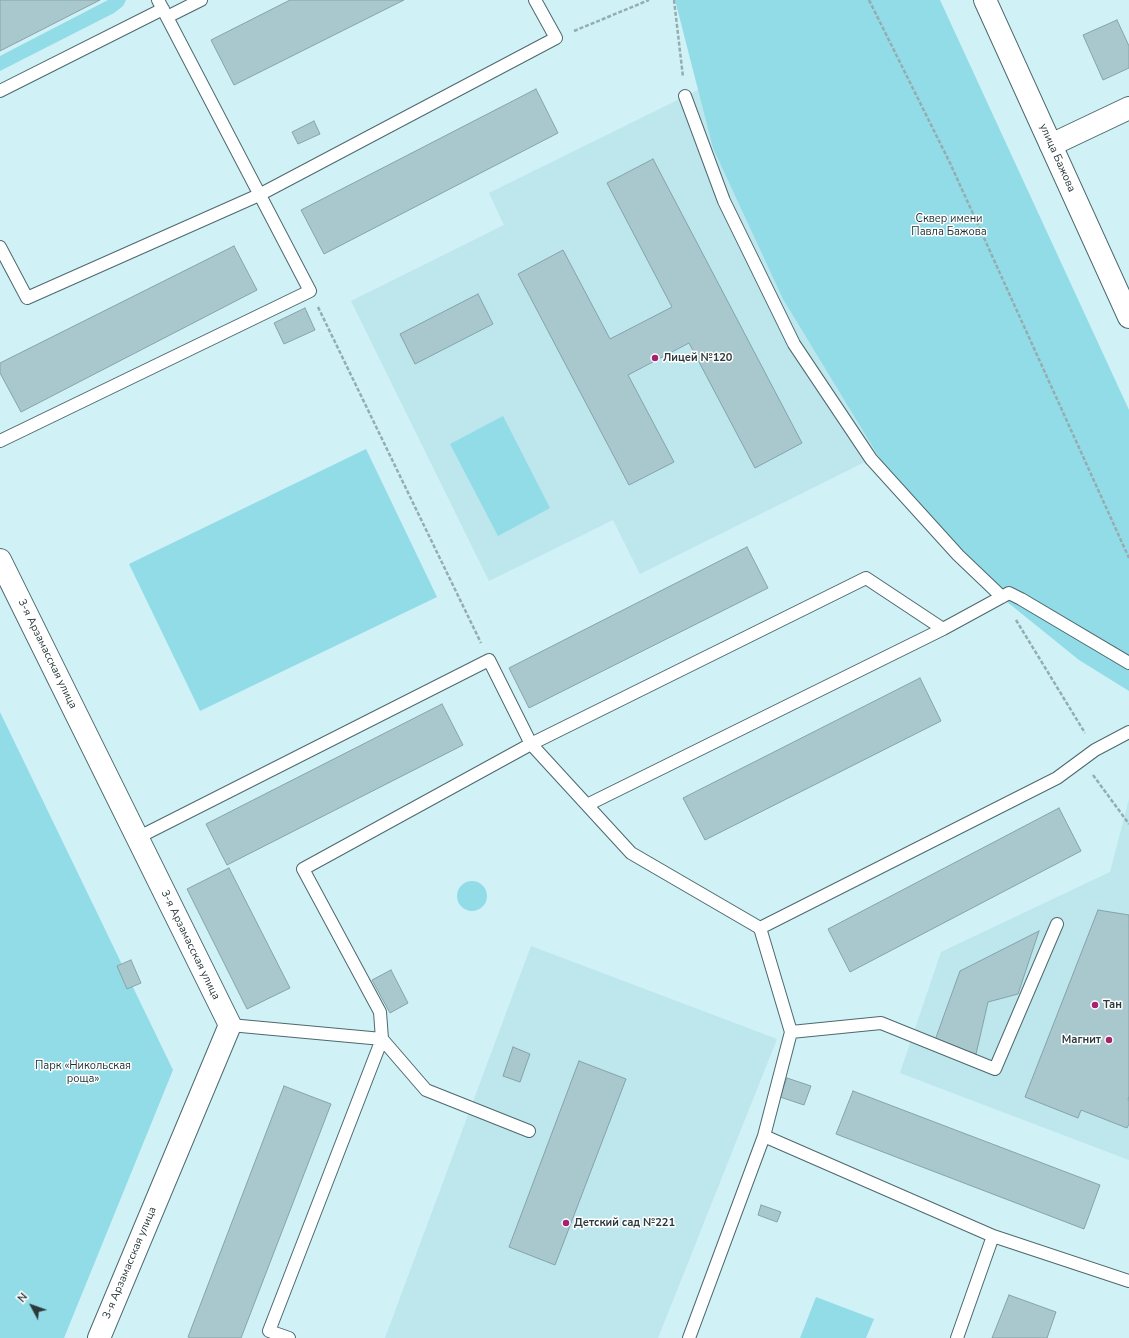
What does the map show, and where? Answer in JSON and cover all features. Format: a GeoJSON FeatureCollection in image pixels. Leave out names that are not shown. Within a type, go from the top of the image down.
{"type":"FeatureCollection","features":[{"type":"Feature","properties":{"kind":"street","name":"улица Бажова"},"geometry":{"type":"LineString","coordinates":[[985,0],[1129,317]]}},
{"type":"Feature","properties":{"kind":"street"},"geometry":{"type":"LineString","coordinates":[[1050,144],[1129,108]]}},
{"type":"Feature","properties":{"kind":"street","name":"3-я Арзамасская улица"},"geometry":{"type":"LineString","coordinates":[[0,560],[230,1025],[99,1338]]}},
{"type":"Feature","properties":{"kind":"lane"},"geometry":{"type":"LineString","coordinates":[[0,91],[163,9],[201,0]]}},
{"type":"Feature","properties":{"kind":"lane"},"geometry":{"type":"LineString","coordinates":[[0,247],[27,298],[259,195],[556,38],[535,0]]}},
{"type":"Feature","properties":{"kind":"lane"},"geometry":{"type":"LineString","coordinates":[[0,441],[310,291],[163,9]]}},
{"type":"Feature","properties":{"kind":"lane"},"geometry":{"type":"LineString","coordinates":[[685,96],[724,201],[794,344],[871,459],[958,555],[1002,597]]}},
{"type":"Feature","properties":{"kind":"lane"},"geometry":{"type":"LineString","coordinates":[[289,1338],[269,1331],[382,1039],[380,1012],[303,869],[531,744],[866,578],[943,628]]}},
{"type":"Feature","properties":{"kind":"lane"},"geometry":{"type":"LineString","coordinates":[[587,805],[943,628],[1009,593],[1021,598],[1129,663]]}},
{"type":"Feature","properties":{"kind":"lane"},"geometry":{"type":"LineString","coordinates":[[137,838],[488,660],[531,744],[631,853],[760,928],[791,1032],[764,1136],[689,1338]]}},
{"type":"Feature","properties":{"kind":"lane"},"geometry":{"type":"LineString","coordinates":[[760,928],[1057,778],[1095,750],[1129,732]]}},
{"type":"Feature","properties":{"kind":"lane"},"geometry":{"type":"LineString","coordinates":[[791,1032],[881,1023],[995,1069],[1057,924]]}},
{"type":"Feature","properties":{"kind":"lane"},"geometry":{"type":"LineString","coordinates":[[230,1025],[382,1039],[426,1090],[529,1131]]}},
{"type":"Feature","properties":{"kind":"lane"},"geometry":{"type":"LineString","coordinates":[[764,1136],[993,1236],[1129,1281]]}},
{"type":"Feature","properties":{"kind":"lane"},"geometry":{"type":"LineString","coordinates":[[957,1338],[993,1236]]}},
{"type":"Feature","properties":{"kind":"path"},"geometry":{"type":"LineString","coordinates":[[556,38],[649,0]]}},
{"type":"Feature","properties":{"kind":"path"},"geometry":{"type":"LineString","coordinates":[[674,0],[685,96]]}},
{"type":"Feature","properties":{"kind":"path"},"geometry":{"type":"LineString","coordinates":[[868,0],[950,163],[1129,558]]}},
{"type":"Feature","properties":{"kind":"path"},"geometry":{"type":"LineString","coordinates":[[310,291],[488,660]]}},
{"type":"Feature","properties":{"kind":"path"},"geometry":{"type":"LineString","coordinates":[[1002,597],[1095,750]]}},
{"type":"Feature","properties":{"kind":"path"},"geometry":{"type":"LineString","coordinates":[[1089,769],[1129,824]]}},
{"type":"Feature","properties":{"kind":"shaded area","name":"Лицей №120"},"geometry":{"type":"Polygon","coordinates":[[[779,50],[959,415],[640,574],[613,520],[489,581],[351,301],[504,225],[489,193],[779,50]]]}},
{"type":"Feature","properties":{"kind":"shaded area"},"geometry":{"type":"Polygon","coordinates":[[[1129,799],[1129,1160],[900,1073],[941,952],[1110,872],[1129,799]]]}},
{"type":"Feature","properties":{"kind":"shaded area","name":"Детский сад №221"},"geometry":{"type":"Polygon","coordinates":[[[531,946],[777,1039],[658,1338],[385,1338],[531,946]]]}},
{"type":"Feature","properties":{"kind":"green space"},"geometry":{"type":"Polygon","coordinates":[[[108,0],[126,0],[123,6],[114,13],[0,71],[0,56],[108,0]]]}},
{"type":"Feature","properties":{"kind":"green space","name":"Сквер имени Павла Бажова"},"geometry":{"type":"Polygon","coordinates":[[[675,0],[940,0],[1129,410],[1129,691],[1079,660],[975,576],[885,467],[783,299],[713,148],[675,0]]]}},
{"type":"Feature","properties":{"kind":"green space"},"geometry":{"type":"Polygon","coordinates":[[[503,416],[550,508],[498,536],[450,444],[503,416]]]}},
{"type":"Feature","properties":{"kind":"green space"},"geometry":{"type":"Polygon","coordinates":[[[366,449],[437,597],[200,711],[129,564],[366,449]]]}},
{"type":"Feature","properties":{"kind":"green space","name":"Парк «Никольская роща»"},"geometry":{"type":"Polygon","coordinates":[[[0,712],[173,1070],[64,1338],[0,1338],[0,712]]]}},
{"type":"Feature","properties":{"kind":"green space"},"geometry":{"type":"Polygon","coordinates":[[[472,881],[483,885],[487,896],[483,907],[472,911],[461,907],[457,896],[461,885],[472,881]]]}},
{"type":"Feature","properties":{"kind":"green space"},"geometry":{"type":"Polygon","coordinates":[[[816,1297],[874,1319],[866,1338],[800,1338],[816,1297]]]}},
{"type":"Feature","properties":{"kind":"building"},"geometry":{"type":"Polygon","coordinates":[[[0,0],[100,0],[0,51],[0,0]]]}},
{"type":"Feature","properties":{"kind":"building"},"geometry":{"type":"Polygon","coordinates":[[[290,0],[404,0],[234,85],[211,40],[290,0]]]}},
{"type":"Feature","properties":{"kind":"building"},"geometry":{"type":"Polygon","coordinates":[[[1117,20],[1129,46],[1129,68],[1103,80],[1083,35],[1117,20]]]}},
{"type":"Feature","properties":{"kind":"building"},"geometry":{"type":"Polygon","coordinates":[[[536,89],[558,133],[324,254],[301,210],[536,89]]]}},
{"type":"Feature","properties":{"kind":"building"},"geometry":{"type":"Polygon","coordinates":[[[314,121],[320,134],[298,144],[292,132],[314,121]]]}},
{"type":"Feature","properties":{"kind":"building"},"geometry":{"type":"Polygon","coordinates":[[[653,159],[802,443],[755,468],[689,343],[628,375],[674,462],[629,485],[518,274],[563,250],[610,339],[672,307],[607,183],[653,159]]]}},
{"type":"Feature","properties":{"kind":"building"},"geometry":{"type":"Polygon","coordinates":[[[234,246],[257,290],[21,412],[0,373],[0,363],[234,246]]]}},
{"type":"Feature","properties":{"kind":"building"},"geometry":{"type":"Polygon","coordinates":[[[478,294],[493,324],[415,364],[400,334],[478,294]]]}},
{"type":"Feature","properties":{"kind":"building"},"geometry":{"type":"Polygon","coordinates":[[[305,308],[315,330],[284,344],[274,323],[305,308]]]}},
{"type":"Feature","properties":{"kind":"building"},"geometry":{"type":"Polygon","coordinates":[[[747,547],[768,588],[529,708],[509,668],[747,547]]]}},
{"type":"Feature","properties":{"kind":"building"},"geometry":{"type":"Polygon","coordinates":[[[920,678],[941,721],[705,840],[683,798],[920,678]]]}},
{"type":"Feature","properties":{"kind":"building"},"geometry":{"type":"Polygon","coordinates":[[[442,704],[463,745],[227,865],[206,824],[442,704]]]}},
{"type":"Feature","properties":{"kind":"building"},"geometry":{"type":"Polygon","coordinates":[[[1059,808],[1081,851],[850,972],[828,929],[1059,808]]]}},
{"type":"Feature","properties":{"kind":"building"},"geometry":{"type":"Polygon","coordinates":[[[229,868],[290,988],[247,1009],[187,889],[229,868]]]}},
{"type":"Feature","properties":{"kind":"building","name":"Тан"},"geometry":{"type":"Polygon","coordinates":[[[1098,910],[1129,915],[1129,1124],[1127,1128],[1081,1110],[1078,1118],[1025,1097],[1098,910]]]}},
{"type":"Feature","properties":{"kind":"building"},"geometry":{"type":"Polygon","coordinates":[[[1039,931],[1018,994],[988,1002],[976,1054],[934,1043],[960,971],[1039,931]]]}},
{"type":"Feature","properties":{"kind":"building"},"geometry":{"type":"Polygon","coordinates":[[[131,960],[141,983],[127,989],[117,966],[131,960]]]}},
{"type":"Feature","properties":{"kind":"building"},"geometry":{"type":"Polygon","coordinates":[[[391,970],[408,1003],[390,1013],[372,980],[391,970]]]}},
{"type":"Feature","properties":{"kind":"building"},"geometry":{"type":"Polygon","coordinates":[[[513,1047],[530,1054],[520,1082],[503,1076],[513,1047]]]}},
{"type":"Feature","properties":{"kind":"building"},"geometry":{"type":"Polygon","coordinates":[[[579,1061],[626,1079],[555,1265],[509,1247],[579,1061]]]}},
{"type":"Feature","properties":{"kind":"building"},"geometry":{"type":"Polygon","coordinates":[[[787,1078],[811,1086],[804,1105],[780,1097],[787,1078]]]}},
{"type":"Feature","properties":{"kind":"building"},"geometry":{"type":"Polygon","coordinates":[[[284,1086],[331,1104],[241,1338],[188,1337],[284,1086]]]}},
{"type":"Feature","properties":{"kind":"building"},"geometry":{"type":"Polygon","coordinates":[[[853,1091],[1100,1185],[1084,1229],[836,1134],[853,1091]]]}},
{"type":"Feature","properties":{"kind":"building"},"geometry":{"type":"Polygon","coordinates":[[[761,1205],[781,1212],[777,1222],[758,1215],[761,1205]]]}},
{"type":"Feature","properties":{"kind":"building"},"geometry":{"type":"Polygon","coordinates":[[[1009,1295],[1056,1312],[1047,1338],[992,1338],[1009,1295]]]}},
{"type":"Feature","properties":{"kind":"place","name":"Лицей №120"},"geometry":{"type":"Point","coordinates":[655,358]}},
{"type":"Feature","properties":{"kind":"place","name":"Тан"},"geometry":{"type":"Point","coordinates":[1095,1005]}},
{"type":"Feature","properties":{"kind":"place","name":"Магнит"},"geometry":{"type":"Point","coordinates":[1109,1040]}},
{"type":"Feature","properties":{"kind":"place","name":"Детский сад №221"},"geometry":{"type":"Point","coordinates":[566,1223]}}]}
